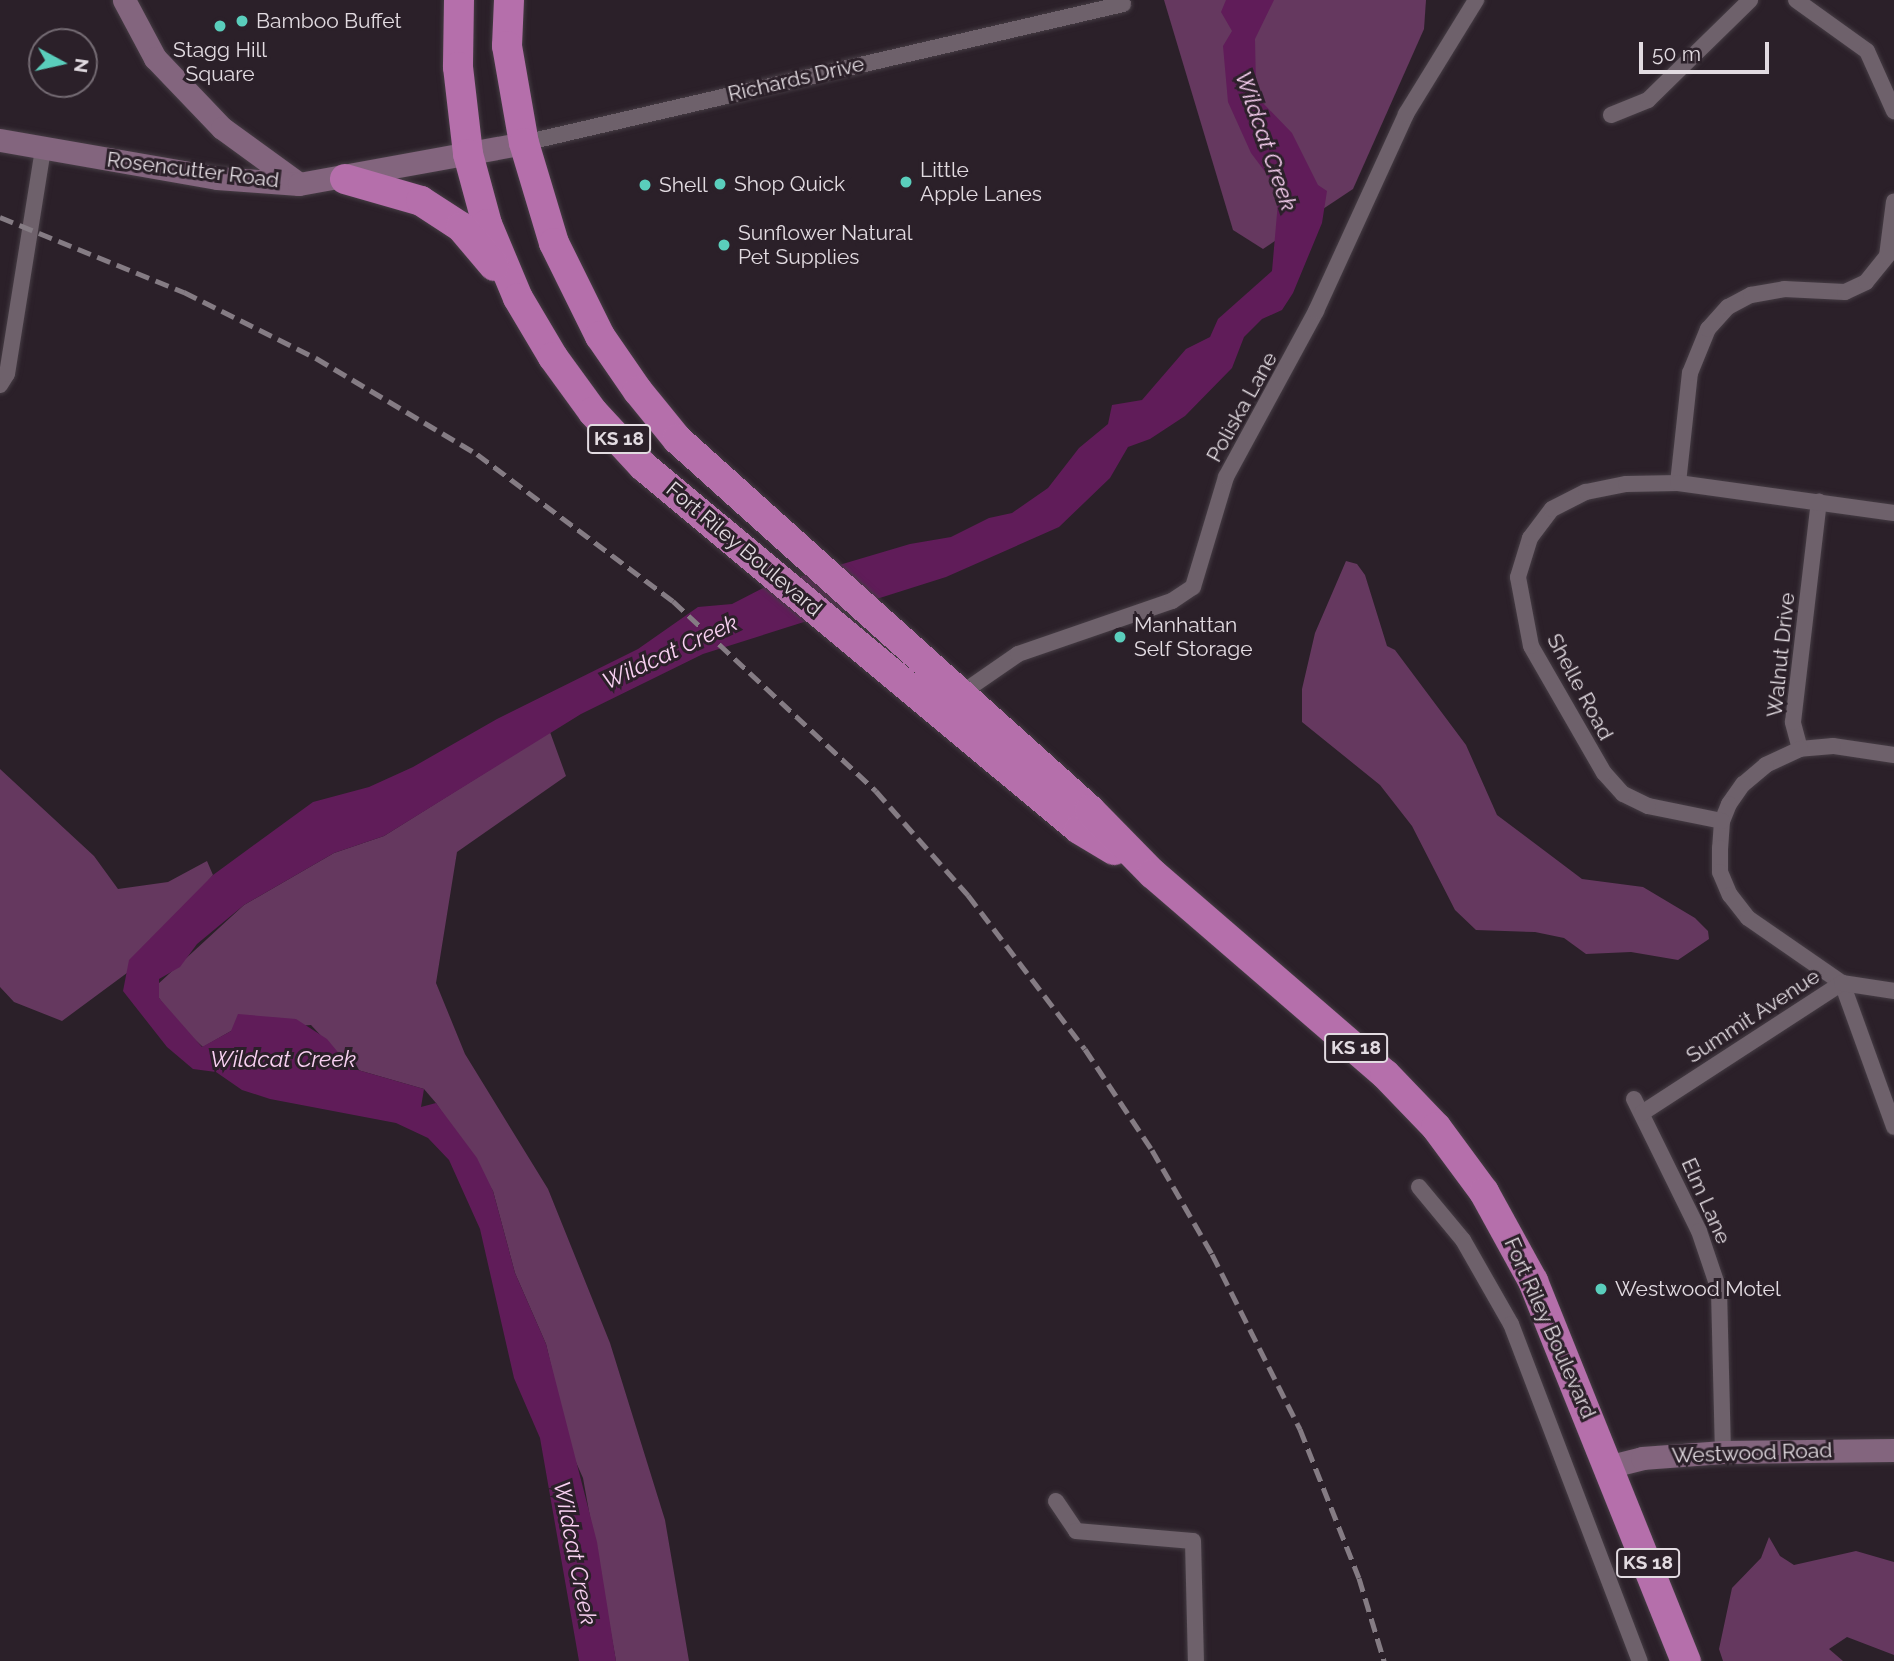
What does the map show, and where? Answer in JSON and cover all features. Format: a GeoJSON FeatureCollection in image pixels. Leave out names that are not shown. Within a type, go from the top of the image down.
{"type":"FeatureCollection","features":[{"type":"Feature","properties":{"kind":"highway","name":"Fort Riley Boulevard"},"geometry":{"type":"LineString","coordinates":[[459,0],[458,66],[468,154],[487,224],[518,298],[553,358],[593,412],[643,466],[855,642],[949,702]]}},
{"type":"Feature","properties":{"kind":"highway","name":"Fort Riley Boulevard"},"geometry":{"type":"LineString","coordinates":[[509,0],[508,46],[524,143],[554,243],[600,336],[677,439],[890,630],[949,702],[1079,829],[1153,873],[1375,1066],[1436,1127],[1483,1192],[1522,1256],[1611,1466],[1686,1661]]}},
{"type":"Feature","properties":{"kind":"highway"},"geometry":{"type":"LineString","coordinates":[[345,179],[421,201],[461,227],[518,298]]}},
{"type":"Feature","properties":{"kind":"street"},"geometry":{"type":"LineString","coordinates":[[124,0],[155,58],[222,128],[299,184]]}},
{"type":"Feature","properties":{"kind":"street","name":"Poliska Lane"},"geometry":{"type":"LineString","coordinates":[[949,702],[1018,653],[1172,601],[1193,587],[1226,477],[1317,311],[1406,114],[1476,0]]}},
{"type":"Feature","properties":{"kind":"street"},"geometry":{"type":"LineString","coordinates":[[1611,115],[1648,100],[1750,0]]}},
{"type":"Feature","properties":{"kind":"street"},"geometry":{"type":"LineString","coordinates":[[1796,0],[1867,51],[1894,111]]}},
{"type":"Feature","properties":{"kind":"street","name":"Richards Drive"},"geometry":{"type":"LineString","coordinates":[[468,154],[1123,4]]}},
{"type":"Feature","properties":{"kind":"street","name":"Rosencutter Road"},"geometry":{"type":"LineString","coordinates":[[0,140],[216,178],[299,184],[345,179],[468,154]]}},
{"type":"Feature","properties":{"kind":"street"},"geometry":{"type":"LineString","coordinates":[[0,385],[7,374],[43,149]]}},
{"type":"Feature","properties":{"kind":"street"},"geometry":{"type":"LineString","coordinates":[[1678,483],[1690,373],[1707,330],[1728,307],[1751,295],[1784,289],[1845,292],[1866,282],[1887,256],[1894,201]]}},
{"type":"Feature","properties":{"kind":"street","name":"Shelle Road"},"geometry":{"type":"LineString","coordinates":[[1722,821],[1647,806],[1623,794],[1604,773],[1557,699],[1531,646],[1518,577],[1530,538],[1552,509],[1586,492],[1626,484],[1678,483],[1894,513]]}},
{"type":"Feature","properties":{"kind":"street","name":"Walnut Drive"},"geometry":{"type":"LineString","coordinates":[[1800,749],[1793,722],[1819,502]]}},
{"type":"Feature","properties":{"kind":"street"},"geometry":{"type":"LineString","coordinates":[[1894,755],[1833,746],[1800,749],[1766,765],[1743,784],[1722,821],[1720,872],[1730,895],[1748,918],[1842,984],[1894,1127]]}},
{"type":"Feature","properties":{"kind":"street","name":"Summit Avenue"},"geometry":{"type":"LineString","coordinates":[[1638,1106],[1842,984],[1894,991]]}},
{"type":"Feature","properties":{"kind":"street","name":"Elm Lane"},"geometry":{"type":"LineString","coordinates":[[1638,1106],[1699,1231],[1718,1290],[1723,1452]]}},
{"type":"Feature","properties":{"kind":"street","name":"Fort Riley Boulevard"},"geometry":{"type":"LineString","coordinates":[[1419,1187],[1463,1240],[1511,1324],[1640,1661]]}},
{"type":"Feature","properties":{"kind":"street","name":"Westwood Road"},"geometry":{"type":"LineString","coordinates":[[1611,1466],[1642,1458],[1723,1452],[1894,1450]]}},
{"type":"Feature","properties":{"kind":"street"},"geometry":{"type":"LineString","coordinates":[[1056,1501],[1076,1531],[1193,1541],[1196,1661]]}},
{"type":"Feature","properties":{"kind":"shaded area"},"geometry":{"type":"Polygon","coordinates":[[[1164,0],[1426,0],[1424,29],[1353,189],[1263,249],[1233,230],[1164,0]]]}},
{"type":"Feature","properties":{"kind":"shaded area"},"geometry":{"type":"Polygon","coordinates":[[[1346,561],[1357,564],[1365,575],[1387,646],[1395,650],[1466,745],[1497,815],[1582,879],[1643,887],[1695,918],[1708,931],[1709,939],[1678,960],[1631,952],[1586,954],[1564,938],[1535,932],[1476,930],[1455,910],[1412,826],[1380,785],[1302,722],[1302,689],[1315,633],[1346,561]]]}},
{"type":"Feature","properties":{"kind":"shaded area"},"geometry":{"type":"Polygon","coordinates":[[[550,732],[566,776],[457,852],[436,983],[465,1054],[548,1189],[610,1343],[665,1520],[689,1661],[616,1661],[583,1478],[571,1451],[546,1344],[515,1273],[493,1191],[436,1103],[424,1089],[351,1068],[311,1025],[231,1031],[203,1047],[177,1023],[159,998],[157,985],[244,905],[334,853],[384,836],[550,732]]]}},
{"type":"Feature","properties":{"kind":"shaded area"},"geometry":{"type":"Polygon","coordinates":[[[0,769],[94,856],[118,889],[168,882],[207,861],[213,875],[131,970],[62,1021],[14,1002],[0,987],[0,769]]]}},
{"type":"Feature","properties":{"kind":"shaded area"},"geometry":{"type":"Polygon","coordinates":[[[1769,1537],[1780,1556],[1794,1565],[1856,1551],[1894,1562],[1894,1655],[1847,1637],[1829,1649],[1843,1661],[1723,1661],[1719,1649],[1732,1588],[1761,1558],[1769,1537]]]}},
{"type":"Feature","properties":{"kind":"water","name":"Wildcat Creek"},"geometry":{"type":"Polygon","coordinates":[[[1226,0],[1274,0],[1255,39],[1256,87],[1259,99],[1292,133],[1318,185],[1327,191],[1322,223],[1293,293],[1282,310],[1262,319],[1244,337],[1232,368],[1185,416],[1150,439],[1128,447],[1110,478],[1059,527],[946,577],[703,654],[581,714],[384,836],[334,853],[244,905],[197,944],[180,967],[159,979],[159,998],[202,1047],[231,1031],[238,1014],[296,1019],[327,1039],[351,1068],[424,1089],[421,1107],[436,1103],[477,1158],[493,1191],[515,1273],[546,1344],[597,1542],[616,1661],[579,1661],[540,1438],[514,1378],[480,1229],[449,1160],[428,1138],[396,1123],[270,1099],[242,1090],[216,1072],[193,1069],[167,1047],[123,991],[129,960],[213,875],[313,802],[369,787],[413,767],[497,719],[638,649],[698,607],[732,604],[765,587],[910,544],[951,537],[989,518],[1012,513],[1048,488],[1079,448],[1108,424],[1112,405],[1142,400],[1186,349],[1210,337],[1218,319],[1272,271],[1278,202],[1275,185],[1251,153],[1228,102],[1223,46],[1232,31],[1221,12],[1226,0]]]}},
{"type":"Feature","properties":{"kind":"railway"},"geometry":{"type":"LineString","coordinates":[[0,217],[184,292],[316,358],[477,454],[673,601],[876,791],[968,895],[1085,1049],[1152,1150],[1212,1254],[1300,1429],[1359,1578],[1384,1661]]}},
{"type":"Feature","properties":{"kind":"place","name":"Bamboo Buffet"},"geometry":{"type":"Point","coordinates":[242,21]}},
{"type":"Feature","properties":{"kind":"place","name":"Stagg Hill Square"},"geometry":{"type":"Point","coordinates":[220,26]}},
{"type":"Feature","properties":{"kind":"place","name":"Little Apple Lanes"},"geometry":{"type":"Point","coordinates":[906,182]}},
{"type":"Feature","properties":{"kind":"place","name":"Shop Quick"},"geometry":{"type":"Point","coordinates":[720,184]}},
{"type":"Feature","properties":{"kind":"place","name":"Shell"},"geometry":{"type":"Point","coordinates":[645,185]}},
{"type":"Feature","properties":{"kind":"place","name":"Sunflower Natural Pet Supplies"},"geometry":{"type":"Point","coordinates":[724,245]}},
{"type":"Feature","properties":{"kind":"place","name":"Manhattan Self Storage"},"geometry":{"type":"Point","coordinates":[1120,637]}},
{"type":"Feature","properties":{"kind":"place","name":"Westwood Motel"},"geometry":{"type":"Point","coordinates":[1601,1289]}}]}
